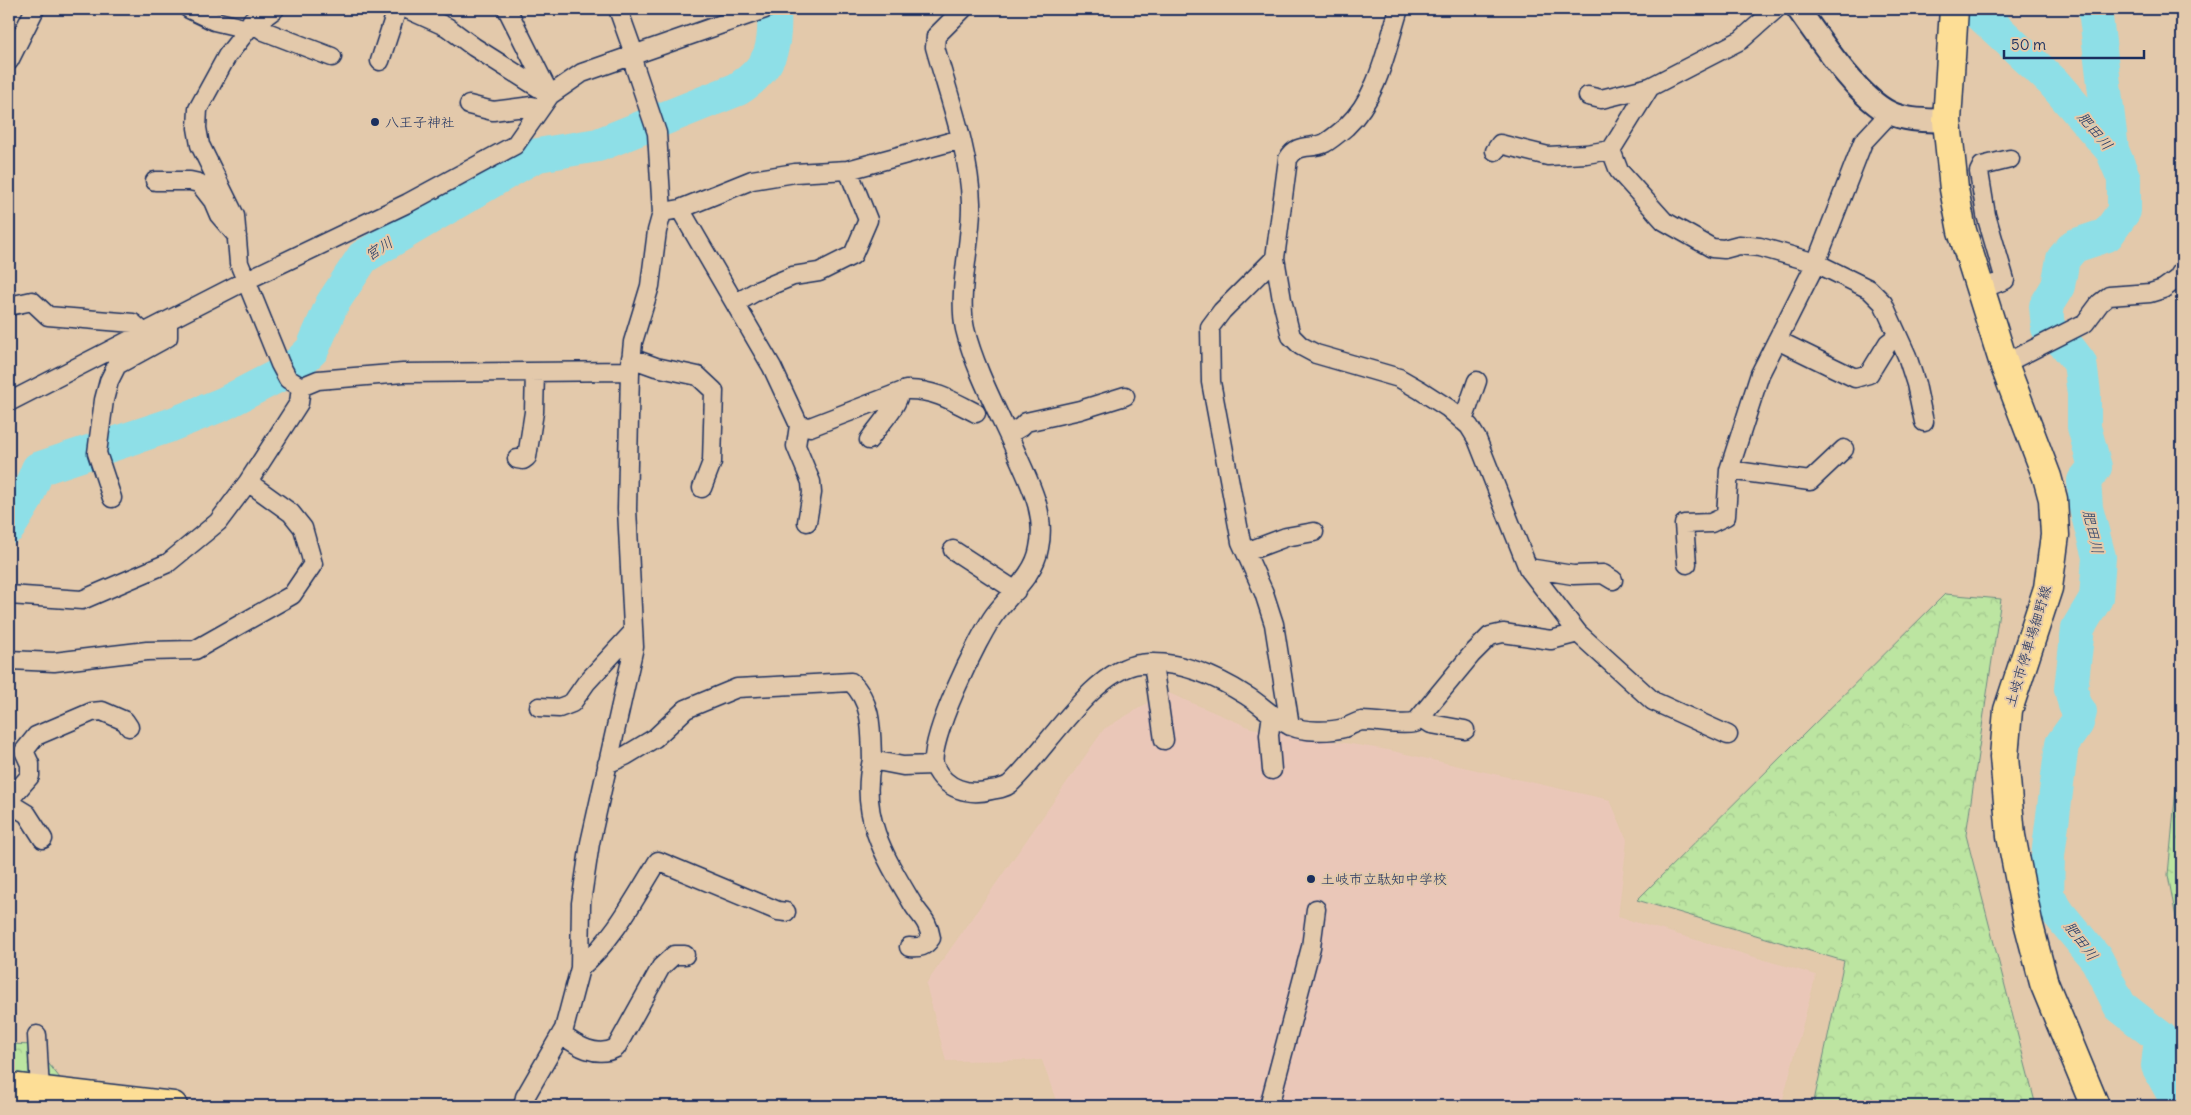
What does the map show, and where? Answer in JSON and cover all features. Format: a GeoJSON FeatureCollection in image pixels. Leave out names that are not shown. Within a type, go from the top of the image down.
{"type":"FeatureCollection","features":[{"type":"Feature","properties":{"kind":"main road","name":"土岐市停車場細野線"},"geometry":{"type":"LineString","coordinates":[[1954,14],[1947,121],[1954,189],[1962,231],[1979,290],[2004,364],[2047,477],[2053,499],[2055,535],[2048,588],[2008,710],[2004,757],[2011,836],[2028,922],[2044,982],[2095,1106]]}},
{"type":"Feature","properties":{"kind":"main road"},"geometry":{"type":"LineString","coordinates":[[9,1087],[173,1106]]}},
{"type":"Feature","properties":{"kind":"street"},"geometry":{"type":"LineString","coordinates":[[9,61],[35,9]]}},
{"type":"Feature","properties":{"kind":"street"},"geometry":{"type":"LineString","coordinates":[[189,9],[214,21],[253,21],[264,31],[332,57]]}},
{"type":"Feature","properties":{"kind":"street"},"geometry":{"type":"LineString","coordinates":[[9,595],[82,600],[168,563],[218,522],[248,482],[300,403],[240,263],[235,216],[200,145],[197,128],[198,109],[227,56],[253,21],[274,9]]}},
{"type":"Feature","properties":{"kind":"street"},"geometry":{"type":"LineString","coordinates":[[380,61],[397,9]]}},
{"type":"Feature","properties":{"kind":"street"},"geometry":{"type":"LineString","coordinates":[[407,9],[447,27],[545,102]]}},
{"type":"Feature","properties":{"kind":"street"},"geometry":{"type":"LineString","coordinates":[[507,9],[545,102]]}},
{"type":"Feature","properties":{"kind":"street"},"geometry":{"type":"LineString","coordinates":[[523,1106],[525,1097],[561,1034],[569,1014],[580,968],[582,904],[590,843],[632,658],[633,632],[627,509],[630,364],[639,318],[650,286],[657,231],[662,213],[657,133],[633,62],[633,55],[618,9]]}},
{"type":"Feature","properties":{"kind":"street"},"geometry":{"type":"LineString","coordinates":[[9,402],[145,334],[247,280],[408,203],[515,145],[545,102],[582,73],[765,9]]}},
{"type":"Feature","properties":{"kind":"street"},"geometry":{"type":"LineString","coordinates":[[963,9],[936,36],[935,47],[961,140],[971,202],[964,290],[964,327],[975,359],[1034,493],[1042,526],[1036,559],[1016,591],[994,615],[966,663],[934,748],[934,765],[948,783],[966,792],[981,793],[1007,787],[1045,742],[1100,685],[1123,669],[1139,664],[1184,667],[1219,681],[1249,697],[1290,726],[1304,730],[1342,729],[1360,721],[1400,725],[1415,723],[1470,655],[1490,636],[1503,633],[1551,640],[1578,633]]}},
{"type":"Feature","properties":{"kind":"street"},"geometry":{"type":"LineString","coordinates":[[1399,9],[1385,61],[1374,86],[1347,126],[1323,144],[1292,151],[1288,159],[1275,258],[1282,300],[1291,336],[1301,346],[1316,354],[1399,378],[1448,408],[1463,421],[1477,439],[1530,571],[1578,633],[1653,701],[1728,735]]}},
{"type":"Feature","properties":{"kind":"street"},"geometry":{"type":"LineString","coordinates":[[1588,96],[1601,99],[1650,87],[1741,40],[1776,9]]}},
{"type":"Feature","properties":{"kind":"street"},"geometry":{"type":"LineString","coordinates":[[1798,9],[1862,91],[1890,113],[1906,118],[1947,121]]}},
{"type":"Feature","properties":{"kind":"street"},"geometry":{"type":"LineString","coordinates":[[1495,151],[1500,144],[1548,156],[1586,154],[1611,150],[1650,87]]}},
{"type":"Feature","properties":{"kind":"street"},"geometry":{"type":"LineString","coordinates":[[469,105],[493,111],[532,106],[545,102]]}},
{"type":"Feature","properties":{"kind":"street"},"geometry":{"type":"LineString","coordinates":[[1687,564],[1684,524],[1710,523],[1726,516],[1729,470],[1760,374],[1816,263],[1863,142],[1890,113]]}},
{"type":"Feature","properties":{"kind":"street"},"geometry":{"type":"LineString","coordinates":[[662,213],[680,209],[752,180],[796,173],[848,170],[961,140]]}},
{"type":"Feature","properties":{"kind":"street"},"geometry":{"type":"LineString","coordinates":[[1611,150],[1620,171],[1664,221],[1712,248],[1760,247],[1816,263],[1869,289],[1883,303],[1897,336],[1916,384],[1924,422]]}},
{"type":"Feature","properties":{"kind":"street"},"geometry":{"type":"LineString","coordinates":[[1979,290],[2005,280],[1986,215],[1979,172],[1982,166],[2010,159]]}},
{"type":"Feature","properties":{"kind":"street"},"geometry":{"type":"LineString","coordinates":[[736,303],[757,291],[793,276],[819,272],[853,255],[868,220],[848,170]]}},
{"type":"Feature","properties":{"kind":"street"},"geometry":{"type":"LineString","coordinates":[[155,181],[190,181],[199,184],[213,201],[219,215],[237,236]]}},
{"type":"Feature","properties":{"kind":"street"},"geometry":{"type":"LineString","coordinates":[[680,209],[772,367],[799,426],[796,446],[811,482],[807,522]]}},
{"type":"Feature","properties":{"kind":"street"},"geometry":{"type":"LineString","coordinates":[[1275,258],[1222,311],[1210,328],[1210,382],[1241,542],[1264,593],[1274,624],[1290,726]]}},
{"type":"Feature","properties":{"kind":"street"},"geometry":{"type":"LineString","coordinates":[[2004,364],[2085,323],[2100,302],[2109,296],[2150,293],[2163,289],[2182,271]]}},
{"type":"Feature","properties":{"kind":"street"},"geometry":{"type":"LineString","coordinates":[[9,306],[32,301],[48,316],[133,323],[145,334]]}},
{"type":"Feature","properties":{"kind":"street"},"geometry":{"type":"LineString","coordinates":[[112,498],[97,453],[104,400],[109,381],[117,365],[168,337],[168,322]]}},
{"type":"Feature","properties":{"kind":"street"},"geometry":{"type":"LineString","coordinates":[[1777,340],[1855,378],[1869,374],[1888,343],[1897,336]]}},
{"type":"Feature","properties":{"kind":"street"},"geometry":{"type":"LineString","coordinates":[[290,377],[318,380],[403,372],[535,372],[630,364],[656,367],[698,376],[714,391],[712,462],[702,488]]}},
{"type":"Feature","properties":{"kind":"street"},"geometry":{"type":"LineString","coordinates":[[516,459],[523,460],[527,456],[534,412],[535,372]]}},
{"type":"Feature","properties":{"kind":"street"},"geometry":{"type":"LineString","coordinates":[[1463,421],[1477,381]]}},
{"type":"Feature","properties":{"kind":"street"},"geometry":{"type":"LineString","coordinates":[[799,426],[810,427],[899,393],[922,389],[936,393],[976,413]]}},
{"type":"Feature","properties":{"kind":"street"},"geometry":{"type":"LineString","coordinates":[[869,440],[879,424],[898,404],[899,393]]}},
{"type":"Feature","properties":{"kind":"street"},"geometry":{"type":"LineString","coordinates":[[1009,434],[1021,428],[1026,422],[1080,410],[1125,396]]}},
{"type":"Feature","properties":{"kind":"street"},"geometry":{"type":"LineString","coordinates":[[1729,470],[1810,481],[1844,449]]}},
{"type":"Feature","properties":{"kind":"street"},"geometry":{"type":"LineString","coordinates":[[9,660],[54,662],[147,651],[196,650],[292,595],[313,564],[303,528],[291,513],[248,482]]}},
{"type":"Feature","properties":{"kind":"street"},"geometry":{"type":"LineString","coordinates":[[1246,552],[1286,537],[1314,532]]}},
{"type":"Feature","properties":{"kind":"street"},"geometry":{"type":"LineString","coordinates":[[953,550],[1016,591]]}},
{"type":"Feature","properties":{"kind":"street"},"geometry":{"type":"LineString","coordinates":[[1530,571],[1535,569],[1573,575],[1603,574],[1613,580]]}},
{"type":"Feature","properties":{"kind":"street"},"geometry":{"type":"LineString","coordinates":[[539,707],[559,708],[572,703],[592,677],[633,632]]}},
{"type":"Feature","properties":{"kind":"street"},"geometry":{"type":"LineString","coordinates":[[1153,664],[1164,740]]}},
{"type":"Feature","properties":{"kind":"street"},"geometry":{"type":"LineString","coordinates":[[607,764],[625,756],[655,738],[686,709],[737,688],[851,682],[865,699],[870,718],[872,760],[869,792],[872,824],[889,864],[915,908],[928,924],[930,938],[926,945],[919,948],[909,948]]}},
{"type":"Feature","properties":{"kind":"street"},"geometry":{"type":"LineString","coordinates":[[44,839],[27,814],[9,801],[30,776],[30,764],[24,751],[36,736],[84,715],[102,711],[125,721],[129,726]]}},
{"type":"Feature","properties":{"kind":"street"},"geometry":{"type":"LineString","coordinates":[[1272,714],[1269,735],[1272,770]]}},
{"type":"Feature","properties":{"kind":"street"},"geometry":{"type":"LineString","coordinates":[[1420,717],[1430,724],[1465,730]]}},
{"type":"Feature","properties":{"kind":"street"},"geometry":{"type":"LineString","coordinates":[[872,760],[903,766],[934,765]]}},
{"type":"Feature","properties":{"kind":"street"},"geometry":{"type":"LineString","coordinates":[[580,968],[592,958],[619,924],[658,861],[778,911],[786,912]]}},
{"type":"Feature","properties":{"kind":"street"},"geometry":{"type":"LineString","coordinates":[[1269,1106],[1311,947],[1316,909]]}},
{"type":"Feature","properties":{"kind":"street"},"geometry":{"type":"LineString","coordinates":[[561,1034],[575,1044],[593,1051],[610,1051],[616,1048],[661,967],[674,954],[685,955]]}},
{"type":"Feature","properties":{"kind":"street"},"geometry":{"type":"LineString","coordinates":[[37,1035],[40,1091]]}},
{"type":"Feature","properties":{"kind":"shaded area","name":"土岐市立駄知中学校"},"geometry":{"type":"Polygon","coordinates":[[[1166,692],[1251,728],[1388,750],[1610,800],[1627,840],[1618,917],[1816,975],[1781,1106],[1058,1106],[1042,1060],[946,1061],[926,984],[1104,729],[1166,692]]]}},
{"type":"Feature","properties":{"kind":"green space"},"geometry":{"type":"Polygon","coordinates":[[[1945,594],[2001,599],[1966,835],[2036,1106],[1813,1106],[1844,961],[1637,900],[1945,594]]]}},
{"type":"Feature","properties":{"kind":"green space"},"geometry":{"type":"Polygon","coordinates":[[[2182,723],[2182,950],[2168,875],[2182,723]]]}},
{"type":"Feature","properties":{"kind":"green space"},"geometry":{"type":"Polygon","coordinates":[[[9,1044],[34,1045],[67,1087],[70,1106],[9,1106],[9,1044]]]}},
{"type":"Feature","properties":{"kind":"waterway","name":"宮川"},"geometry":{"type":"LineString","coordinates":[[9,527],[25,501],[38,469],[168,426],[223,404],[293,368],[312,350],[332,304],[363,257],[538,155],[598,145],[738,89],[758,73],[770,55],[774,34],[774,9]]}},
{"type":"Feature","properties":{"kind":"waterway","name":"肥田川"},"geometry":{"type":"LineString","coordinates":[[1975,9],[2053,82],[2112,150],[2124,179],[2124,211],[2107,235],[2074,246],[2063,259],[2058,286],[2046,306],[2048,328],[2067,346],[2080,363],[2084,393],[2084,427],[2095,467],[2084,481],[2086,508],[2099,557],[2096,598],[2078,628],[2071,689],[2075,705],[2080,712],[2077,723],[2062,744],[2048,856],[2047,896],[2059,914],[2097,960],[2120,1006],[2161,1038],[2158,1066],[2180,1106]]}},
{"type":"Feature","properties":{"kind":"waterway"},"geometry":{"type":"LineString","coordinates":[[2095,9],[2112,150]]}},
{"type":"Feature","properties":{"kind":"place","name":"八王子神社"},"geometry":{"type":"Point","coordinates":[375,122]}},
{"type":"Feature","properties":{"kind":"place","name":"土岐市立駄知中学校"},"geometry":{"type":"Point","coordinates":[1311,879]}}]}
